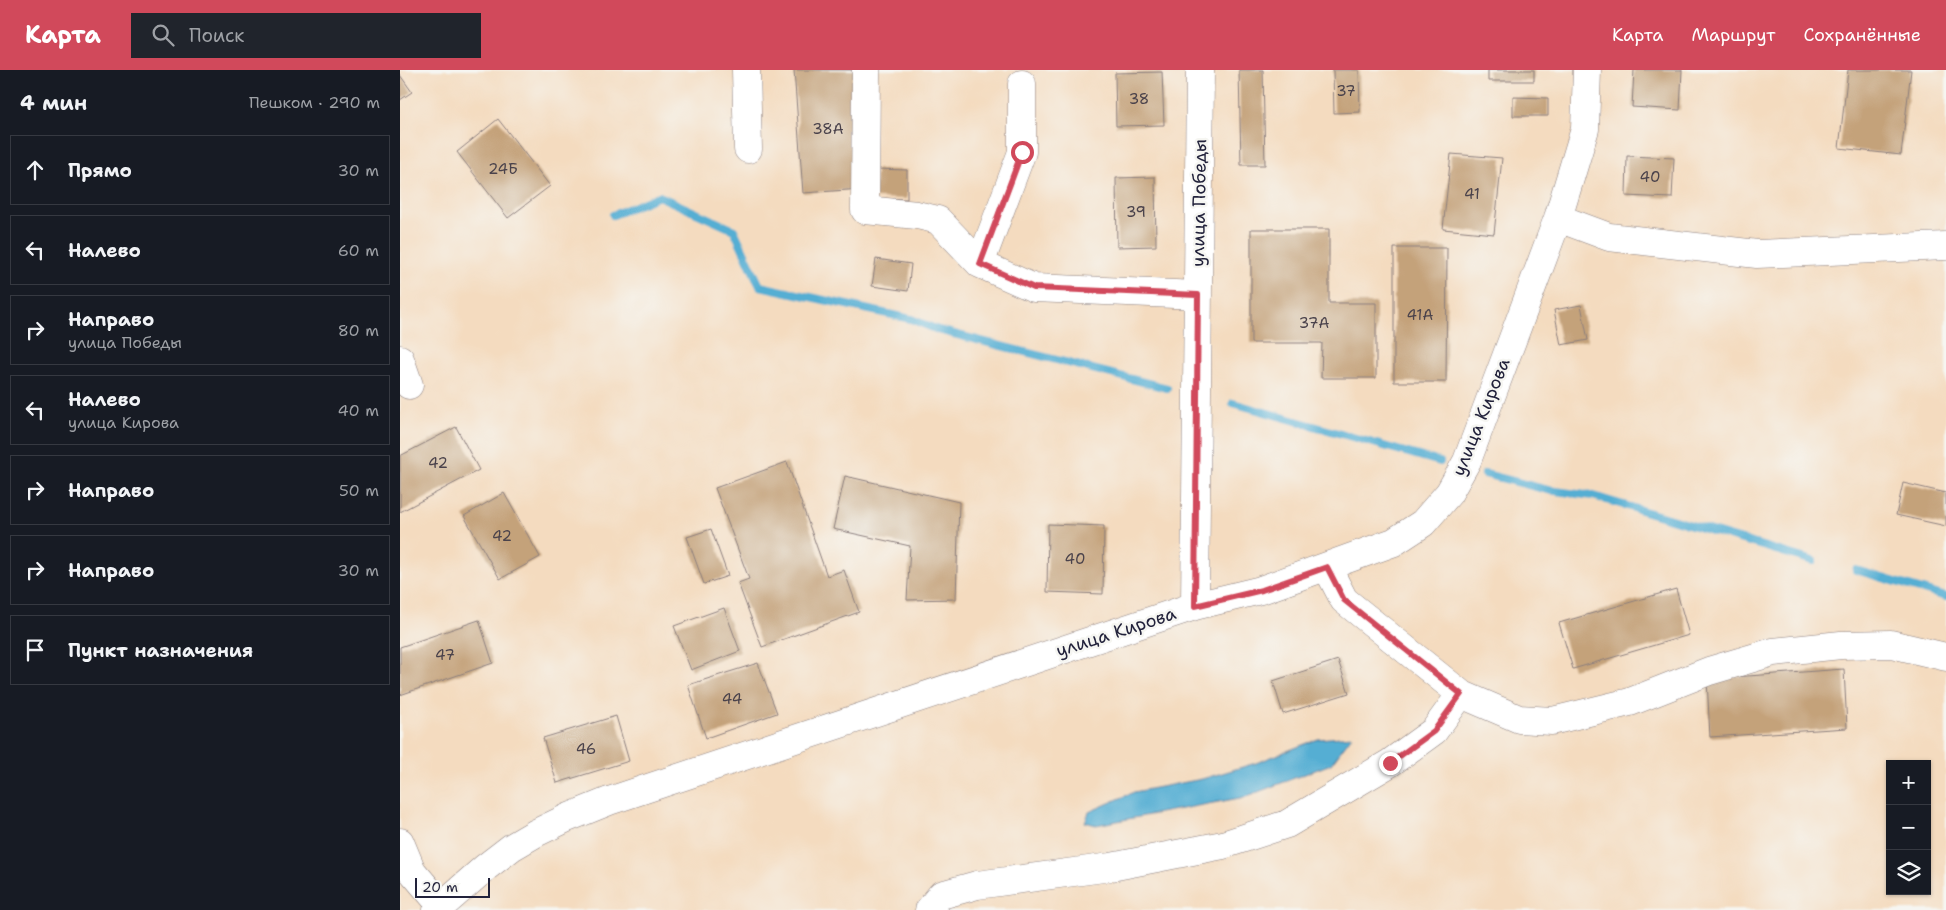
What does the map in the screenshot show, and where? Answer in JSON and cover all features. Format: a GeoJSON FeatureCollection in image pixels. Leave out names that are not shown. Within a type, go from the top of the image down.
{"type":"FeatureCollection","features":[{"type":"Feature","properties":{"kind":"street"},"geometry":{"type":"LineString","coordinates":[[746,70],[748,149]]}},
{"type":"Feature","properties":{"kind":"street"},"geometry":{"type":"LineString","coordinates":[[866,70],[865,210],[917,215],[938,220],[980,264],[1034,288],[1198,295]]}},
{"type":"Feature","properties":{"kind":"street","name":"улица Победы"},"geometry":{"type":"LineString","coordinates":[[1195,606],[1200,70]]}},
{"type":"Feature","properties":{"kind":"street","name":"улица Кирова"},"geometry":{"type":"LineString","coordinates":[[439,908],[512,847],[567,818],[609,801],[1195,606],[1262,590],[1394,542],[1423,523],[1449,493],[1467,461],[1558,218],[1585,128],[1587,70]]}},
{"type":"Feature","properties":{"kind":"street"},"geometry":{"type":"LineString","coordinates":[[980,264],[1022,152],[1022,84]]}},
{"type":"Feature","properties":{"kind":"street"},"geometry":{"type":"LineString","coordinates":[[1558,218],[1609,238],[1757,254],[1946,246]]}},
{"type":"Feature","properties":{"kind":"street"},"geometry":{"type":"LineString","coordinates":[[400,359],[409,385]]}},
{"type":"Feature","properties":{"kind":"street"},"geometry":{"type":"LineString","coordinates":[[1327,567],[1344,600],[1461,694],[1519,719],[1552,721],[1630,702],[1709,671],[1773,652],[1841,645],[1891,644],[1946,657]]}},
{"type":"Feature","properties":{"kind":"street"},"geometry":{"type":"LineString","coordinates":[[929,910],[941,895],[977,885],[1111,867],[1223,845],[1287,824],[1390,763],[1434,731],[1461,694]]}},
{"type":"Feature","properties":{"kind":"street"},"geometry":{"type":"LineString","coordinates":[[400,842],[412,870],[439,908]]}},
{"type":"Feature","properties":{"kind":"water"},"geometry":{"type":"Polygon","coordinates":[[[1352,736],[1331,764],[1245,797],[1096,825],[1085,822],[1089,812],[1134,792],[1202,779],[1256,763],[1318,739],[1352,736]]]}},
{"type":"Feature","properties":{"kind":"building"},"geometry":{"type":"Polygon","coordinates":[[[794,70],[854,70],[862,189],[803,193],[794,70]]]}},
{"type":"Feature","properties":{"kind":"building"},"geometry":{"type":"Polygon","coordinates":[[[1239,70],[1263,70],[1265,165],[1241,165],[1239,70]]]}},
{"type":"Feature","properties":{"kind":"building"},"geometry":{"type":"Polygon","coordinates":[[[1333,70],[1359,70],[1360,112],[1334,113],[1333,70]]]}},
{"type":"Feature","properties":{"kind":"building"},"geometry":{"type":"Polygon","coordinates":[[[1488,70],[1534,70],[1534,81],[1488,81],[1488,70]]]}},
{"type":"Feature","properties":{"kind":"building"},"geometry":{"type":"Polygon","coordinates":[[[1634,70],[1682,70],[1680,110],[1632,107],[1634,70]]]}},
{"type":"Feature","properties":{"kind":"building"},"geometry":{"type":"Polygon","coordinates":[[[1848,70],[1911,70],[1901,155],[1839,148],[1848,70]]]}},
{"type":"Feature","properties":{"kind":"building"},"geometry":{"type":"Polygon","coordinates":[[[1162,72],[1164,125],[1116,126],[1115,73],[1162,72]]]}},
{"type":"Feature","properties":{"kind":"building"},"geometry":{"type":"Polygon","coordinates":[[[400,75],[412,92],[400,100],[400,75]]]}},
{"type":"Feature","properties":{"kind":"building"},"geometry":{"type":"Polygon","coordinates":[[[1513,97],[1548,98],[1548,116],[1513,116],[1513,97]]]}},
{"type":"Feature","properties":{"kind":"building"},"geometry":{"type":"Polygon","coordinates":[[[498,119],[550,186],[508,218],[457,152],[498,119]]]}},
{"type":"Feature","properties":{"kind":"building"},"geometry":{"type":"Polygon","coordinates":[[[1451,154],[1502,158],[1494,234],[1443,229],[1451,154]]]}},
{"type":"Feature","properties":{"kind":"building"},"geometry":{"type":"Polygon","coordinates":[[[1627,156],[1674,158],[1672,198],[1626,196],[1627,156]]]}},
{"type":"Feature","properties":{"kind":"building"},"geometry":{"type":"Polygon","coordinates":[[[876,169],[907,170],[907,199],[875,198],[876,169]]]}},
{"type":"Feature","properties":{"kind":"building"},"geometry":{"type":"Polygon","coordinates":[[[1155,177],[1156,246],[1117,247],[1116,178],[1155,177]]]}},
{"type":"Feature","properties":{"kind":"building"},"geometry":{"type":"Polygon","coordinates":[[[1251,229],[1329,229],[1329,303],[1376,303],[1376,378],[1321,378],[1322,343],[1251,343],[1251,229]]]}},
{"type":"Feature","properties":{"kind":"building"},"geometry":{"type":"Polygon","coordinates":[[[1394,248],[1447,248],[1446,382],[1394,382],[1394,248]]]}},
{"type":"Feature","properties":{"kind":"building"},"geometry":{"type":"Polygon","coordinates":[[[876,259],[911,264],[908,291],[872,286],[876,259]]]}},
{"type":"Feature","properties":{"kind":"building"},"geometry":{"type":"Polygon","coordinates":[[[1581,305],[1588,340],[1561,345],[1554,310],[1581,305]]]}},
{"type":"Feature","properties":{"kind":"building"},"geometry":{"type":"Polygon","coordinates":[[[456,427],[479,470],[400,512],[400,456],[456,427]]]}},
{"type":"Feature","properties":{"kind":"building"},"geometry":{"type":"Polygon","coordinates":[[[787,462],[827,576],[844,570],[859,612],[762,647],[738,583],[749,579],[715,488],[787,462]]]}},
{"type":"Feature","properties":{"kind":"building"},"geometry":{"type":"Polygon","coordinates":[[[845,476],[959,502],[956,599],[907,600],[910,546],[833,529],[845,476]]]}},
{"type":"Feature","properties":{"kind":"building"},"geometry":{"type":"Polygon","coordinates":[[[1903,483],[1946,493],[1946,526],[1896,515],[1903,483]]]}},
{"type":"Feature","properties":{"kind":"building"},"geometry":{"type":"Polygon","coordinates":[[[504,493],[540,557],[500,579],[464,516],[504,493]]]}},
{"type":"Feature","properties":{"kind":"building"},"geometry":{"type":"Polygon","coordinates":[[[1048,524],[1104,526],[1103,594],[1047,592],[1048,524]]]}},
{"type":"Feature","properties":{"kind":"building"},"geometry":{"type":"Polygon","coordinates":[[[711,529],[728,576],[704,584],[687,537],[711,529]]]}},
{"type":"Feature","properties":{"kind":"building"},"geometry":{"type":"Polygon","coordinates":[[[1676,589],[1689,635],[1573,669],[1559,623],[1676,589]]]}},
{"type":"Feature","properties":{"kind":"building"},"geometry":{"type":"Polygon","coordinates":[[[724,608],[740,651],[691,670],[674,626],[724,608]]]}},
{"type":"Feature","properties":{"kind":"building"},"geometry":{"type":"Polygon","coordinates":[[[479,620],[493,663],[400,695],[400,647],[479,620]]]}},
{"type":"Feature","properties":{"kind":"building"},"geometry":{"type":"Polygon","coordinates":[[[1338,660],[1349,693],[1283,714],[1273,681],[1338,660]]]}},
{"type":"Feature","properties":{"kind":"building"},"geometry":{"type":"Polygon","coordinates":[[[758,663],[777,713],[706,738],[688,685],[758,663]]]}},
{"type":"Feature","properties":{"kind":"building"},"geometry":{"type":"Polygon","coordinates":[[[1844,669],[1847,728],[1710,737],[1707,679],[1844,669]]]}},
{"type":"Feature","properties":{"kind":"building"},"geometry":{"type":"Polygon","coordinates":[[[616,716],[629,761],[557,783],[543,738],[616,716]]]}},
{"type":"Feature","properties":{"kind":"waterway"},"geometry":{"type":"LineString","coordinates":[[613,215],[659,196],[734,230],[760,286],[911,319],[938,330],[1167,388]]}},
{"type":"Feature","properties":{"kind":"waterway"},"geometry":{"type":"LineString","coordinates":[[1233,403],[1440,462]]}},
{"type":"Feature","properties":{"kind":"waterway"},"geometry":{"type":"LineString","coordinates":[[1485,474],[1548,490],[1593,496],[1813,561]]}},
{"type":"Feature","properties":{"kind":"waterway"},"geometry":{"type":"LineString","coordinates":[[1856,570],[1946,597]]}},
{"type":"Feature","properties":{"kind":"route"},"geometry":{"type":"LineString","coordinates":[[1022,152],[980,264],[1034,288],[1198,295],[1195,606],[1262,590],[1327,567],[1344,600],[1461,694],[1434,731],[1390,763]]}}]}
